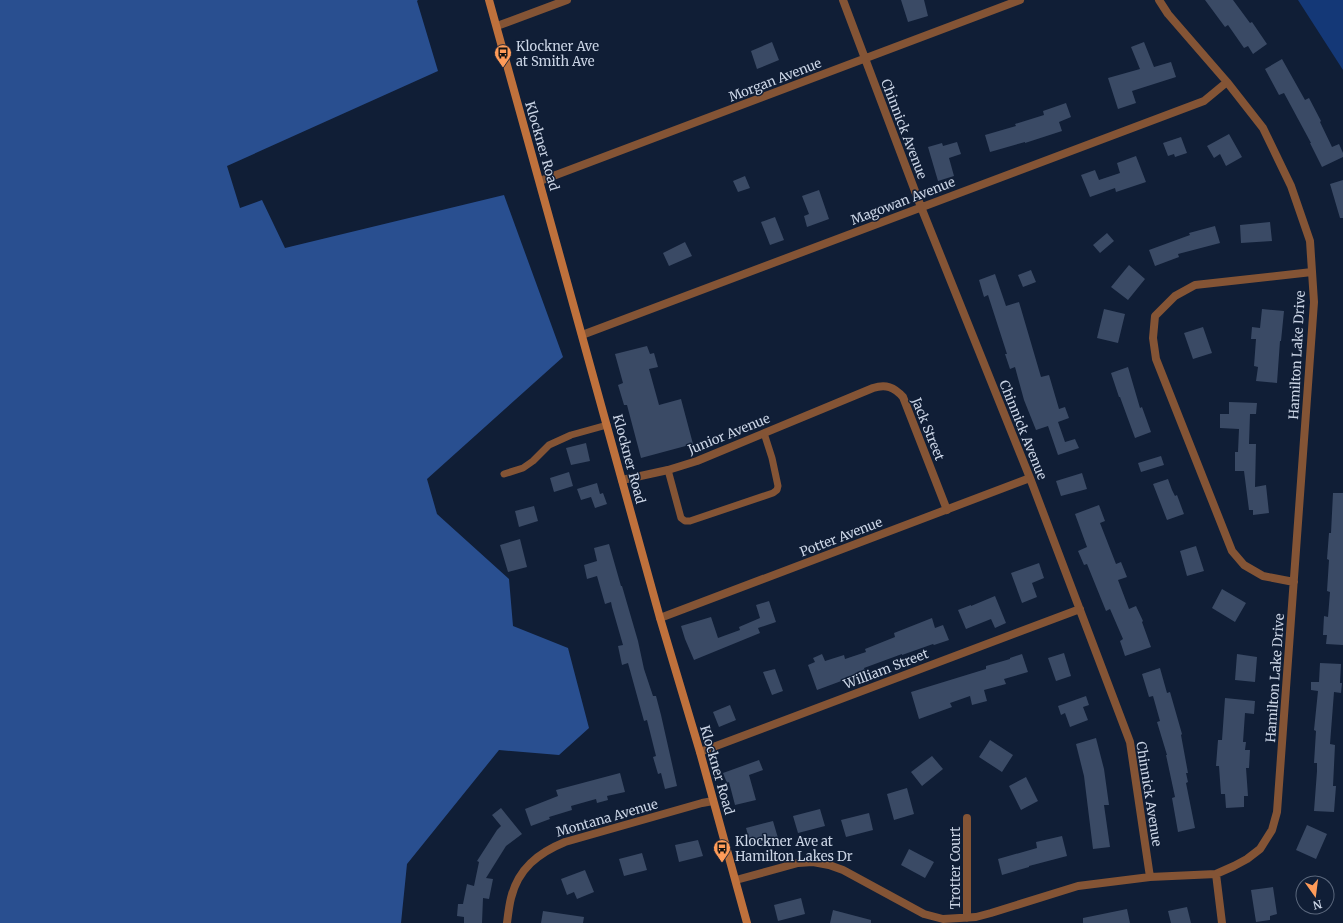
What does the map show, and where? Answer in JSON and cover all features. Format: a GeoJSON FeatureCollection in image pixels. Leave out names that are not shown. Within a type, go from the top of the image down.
{"type":"FeatureCollection","features":[{"type":"Feature","properties":{"kind":"main road","name":"Klockner Road"},"geometry":{"type":"LineString","coordinates":[[490,0],[660,618],[700,752],[747,923]]}},
{"type":"Feature","properties":{"kind":"street"},"geometry":{"type":"LineString","coordinates":[[497,26],[567,0]]}},
{"type":"Feature","properties":{"kind":"street","name":"Chinnick Avenue"},"geometry":{"type":"LineString","coordinates":[[844,0],[921,207],[1030,478],[1130,742],[1150,877]]}},
{"type":"Feature","properties":{"kind":"street","name":"Morgan Avenue"},"geometry":{"type":"LineString","coordinates":[[540,182],[1020,0]]}},
{"type":"Feature","properties":{"kind":"street","name":"Hamilton Lake Drive"},"geometry":{"type":"LineString","coordinates":[[736,880],[798,863],[821,863],[843,870],[924,914],[943,919],[967,918],[991,913],[1078,886],[1150,877],[1216,874],[1247,859],[1260,849],[1272,830],[1277,812],[1314,302],[1310,242],[1291,186],[1263,128],[1227,82],[1168,14],[1159,0]]}},
{"type":"Feature","properties":{"kind":"street","name":"Magowan Avenue"},"geometry":{"type":"LineString","coordinates":[[582,335],[1204,100],[1227,82]]}},
{"type":"Feature","properties":{"kind":"street"},"geometry":{"type":"LineString","coordinates":[[1294,582],[1263,576],[1244,565],[1232,551],[1156,359],[1153,338],[1155,316],[1175,296],[1195,285],[1312,272]]}},
{"type":"Feature","properties":{"kind":"street","name":"Jack Street"},"geometry":{"type":"LineString","coordinates":[[843,401],[881,386],[897,390],[903,397],[947,510]]}},
{"type":"Feature","properties":{"kind":"street","name":"Junior Avenue"},"geometry":{"type":"LineString","coordinates":[[622,480],[668,470],[697,461],[843,401]]}},
{"type":"Feature","properties":{"kind":"street","name":"Potter Avenue"},"geometry":{"type":"LineString","coordinates":[[660,618],[1030,478]]}},
{"type":"Feature","properties":{"kind":"street","name":"William Street"},"geometry":{"type":"LineString","coordinates":[[700,752],[1080,609]]}},
{"type":"Feature","properties":{"kind":"street","name":"Montana Avenue"},"geometry":{"type":"LineString","coordinates":[[507,923],[510,898],[516,883],[528,865],[536,857],[550,848],[565,842],[713,801]]}},
{"type":"Feature","properties":{"kind":"street","name":"Trotter Court"},"geometry":{"type":"LineString","coordinates":[[966,818],[967,918]]}},
{"type":"Feature","properties":{"kind":"street"},"geometry":{"type":"LineString","coordinates":[[1216,874],[1222,923]]}},
{"type":"Feature","properties":{"kind":"lane"},"geometry":{"type":"LineString","coordinates":[[504,474],[523,468],[533,461],[549,445],[571,435],[607,425]]}},
{"type":"Feature","properties":{"kind":"lane"},"geometry":{"type":"LineString","coordinates":[[668,470],[682,518],[685,521],[690,521],[773,493],[777,490],[778,486],[772,458],[764,433]]}},
{"type":"Feature","properties":{"kind":"shaded area"},"geometry":{"type":"Polygon","coordinates":[[[0,0],[418,0],[417,1],[438,71],[227,166],[240,208],[262,200],[285,248],[504,195],[563,357],[427,479],[437,514],[509,579],[513,626],[568,648],[589,728],[559,755],[499,750],[407,864],[401,923],[0,923],[0,0]]]}},
{"type":"Feature","properties":{"kind":"shaded area"},"geometry":{"type":"Polygon","coordinates":[[[1298,0],[1343,0],[1343,70],[1298,0]]]}},
{"type":"Feature","properties":{"kind":"building"},"geometry":{"type":"Polygon","coordinates":[[[901,0],[924,0],[928,16],[908,22],[901,0]]]}},
{"type":"Feature","properties":{"kind":"building"},"geometry":{"type":"Polygon","coordinates":[[[1205,0],[1233,0],[1250,23],[1252,22],[1267,44],[1253,54],[1248,46],[1244,48],[1228,25],[1225,27],[1205,0]]]}},
{"type":"Feature","properties":{"kind":"building"},"geometry":{"type":"Polygon","coordinates":[[[772,42],[779,60],[757,69],[751,51],[772,42]]]}},
{"type":"Feature","properties":{"kind":"building"},"geometry":{"type":"Polygon","coordinates":[[[1144,42],[1154,67],[1171,62],[1176,77],[1132,91],[1136,103],[1118,109],[1108,78],[1140,69],[1131,47],[1144,42]]]}},
{"type":"Feature","properties":{"kind":"building"},"geometry":{"type":"Polygon","coordinates":[[[1282,59],[1305,100],[1309,98],[1332,147],[1339,144],[1343,157],[1322,167],[1284,93],[1279,95],[1265,69],[1282,59]]]}},
{"type":"Feature","properties":{"kind":"building"},"geometry":{"type":"Polygon","coordinates":[[[1066,103],[1071,117],[1059,122],[1062,131],[990,152],[985,135],[1016,126],[1015,124],[1044,115],[1043,111],[1066,103]]]}},
{"type":"Feature","properties":{"kind":"building"},"geometry":{"type":"Polygon","coordinates":[[[1229,134],[1242,157],[1226,166],[1220,154],[1214,158],[1207,146],[1229,134]]]}},
{"type":"Feature","properties":{"kind":"building"},"geometry":{"type":"Polygon","coordinates":[[[1181,137],[1187,153],[1175,157],[1174,154],[1168,156],[1163,143],[1181,137]]]}},
{"type":"Feature","properties":{"kind":"building"},"geometry":{"type":"Polygon","coordinates":[[[957,142],[961,154],[949,158],[954,176],[938,181],[928,147],[942,143],[943,146],[957,142]]]}},
{"type":"Feature","properties":{"kind":"building"},"geometry":{"type":"Polygon","coordinates":[[[1136,156],[1146,182],[1116,192],[1115,188],[1090,197],[1081,175],[1095,170],[1099,180],[1120,173],[1117,163],[1136,156]]]}},
{"type":"Feature","properties":{"kind":"building"},"geometry":{"type":"Polygon","coordinates":[[[745,176],[750,188],[738,192],[733,181],[745,176]]]}},
{"type":"Feature","properties":{"kind":"building"},"geometry":{"type":"Polygon","coordinates":[[[1343,180],[1343,218],[1340,218],[1330,184],[1343,180]]]}},
{"type":"Feature","properties":{"kind":"building"},"geometry":{"type":"Polygon","coordinates":[[[819,190],[829,219],[807,227],[804,216],[809,214],[802,196],[819,190]]]}},
{"type":"Feature","properties":{"kind":"building"},"geometry":{"type":"Polygon","coordinates":[[[775,217],[784,240],[770,245],[761,222],[775,217]]]}},
{"type":"Feature","properties":{"kind":"building"},"geometry":{"type":"Polygon","coordinates":[[[1270,222],[1272,241],[1241,243],[1240,225],[1270,222]]]}},
{"type":"Feature","properties":{"kind":"building"},"geometry":{"type":"Polygon","coordinates":[[[1215,226],[1220,243],[1178,254],[1179,257],[1155,266],[1149,250],[1190,235],[1189,233],[1215,226]]]}},
{"type":"Feature","properties":{"kind":"building"},"geometry":{"type":"Polygon","coordinates":[[[1107,233],[1114,241],[1100,253],[1093,245],[1107,233]]]}},
{"type":"Feature","properties":{"kind":"building"},"geometry":{"type":"Polygon","coordinates":[[[685,242],[692,256],[669,266],[663,253],[685,242]]]}},
{"type":"Feature","properties":{"kind":"building"},"geometry":{"type":"Polygon","coordinates":[[[1129,265],[1145,279],[1128,300],[1111,287],[1129,265]]]}},
{"type":"Feature","properties":{"kind":"building"},"geometry":{"type":"Polygon","coordinates":[[[1031,270],[1036,282],[1023,287],[1018,275],[1031,270]]]}},
{"type":"Feature","properties":{"kind":"building"},"geometry":{"type":"Polygon","coordinates":[[[995,274],[1006,306],[1019,302],[1041,377],[1049,375],[1059,409],[1065,407],[1069,418],[1058,422],[1065,442],[1075,439],[1079,448],[1058,455],[1048,426],[1036,430],[1024,400],[1015,367],[1010,369],[1005,354],[1007,354],[988,295],[984,297],[979,280],[995,274]]]}},
{"type":"Feature","properties":{"kind":"building"},"geometry":{"type":"Polygon","coordinates":[[[1104,309],[1125,314],[1118,343],[1097,338],[1104,309]]]}},
{"type":"Feature","properties":{"kind":"building"},"geometry":{"type":"Polygon","coordinates":[[[1262,309],[1284,311],[1277,383],[1256,381],[1258,367],[1254,366],[1256,339],[1251,339],[1252,327],[1260,328],[1262,309]]]}},
{"type":"Feature","properties":{"kind":"building"},"geometry":{"type":"Polygon","coordinates":[[[1203,327],[1212,353],[1193,359],[1184,333],[1203,327]]]}},
{"type":"Feature","properties":{"kind":"building"},"geometry":{"type":"Polygon","coordinates":[[[647,346],[650,354],[654,353],[658,367],[649,369],[659,405],[681,399],[693,444],[641,458],[627,405],[624,405],[618,385],[623,383],[615,354],[647,346]]]}},
{"type":"Feature","properties":{"kind":"building"},"geometry":{"type":"Polygon","coordinates":[[[1128,367],[1140,408],[1142,407],[1151,432],[1135,438],[1111,373],[1128,367]]]}},
{"type":"Feature","properties":{"kind":"building"},"geometry":{"type":"Polygon","coordinates":[[[1229,402],[1257,403],[1256,414],[1250,414],[1249,444],[1256,444],[1255,487],[1266,485],[1269,513],[1253,515],[1253,510],[1249,510],[1244,471],[1235,471],[1235,452],[1238,452],[1239,429],[1220,428],[1220,414],[1229,414],[1229,402]]]}},
{"type":"Feature","properties":{"kind":"building"},"geometry":{"type":"Polygon","coordinates":[[[586,443],[590,461],[571,465],[566,448],[586,443]]]}},
{"type":"Feature","properties":{"kind":"building"},"geometry":{"type":"Polygon","coordinates":[[[1161,456],[1164,465],[1141,472],[1138,463],[1161,456]]]}},
{"type":"Feature","properties":{"kind":"building"},"geometry":{"type":"Polygon","coordinates":[[[569,472],[573,486],[554,492],[550,478],[569,472]]]}},
{"type":"Feature","properties":{"kind":"building"},"geometry":{"type":"Polygon","coordinates":[[[1082,473],[1087,489],[1061,496],[1056,481],[1082,473]]]}},
{"type":"Feature","properties":{"kind":"building"},"geometry":{"type":"Polygon","coordinates":[[[1168,479],[1175,496],[1177,495],[1184,514],[1167,520],[1153,484],[1168,479]]]}},
{"type":"Feature","properties":{"kind":"building"},"geometry":{"type":"Polygon","coordinates":[[[597,483],[600,494],[603,493],[607,504],[595,508],[591,497],[581,500],[577,489],[597,483]]]}},
{"type":"Feature","properties":{"kind":"building"},"geometry":{"type":"Polygon","coordinates":[[[1333,493],[1343,493],[1343,645],[1326,644],[1327,635],[1323,635],[1324,616],[1328,617],[1330,592],[1327,591],[1329,560],[1327,559],[1329,533],[1331,533],[1333,493]]]}},
{"type":"Feature","properties":{"kind":"building"},"geometry":{"type":"Polygon","coordinates":[[[1099,505],[1105,521],[1100,523],[1116,564],[1121,562],[1127,577],[1118,580],[1129,609],[1136,606],[1143,621],[1142,622],[1151,647],[1125,656],[1120,641],[1123,639],[1110,609],[1106,611],[1087,564],[1084,565],[1078,551],[1087,547],[1075,514],[1099,505]]]}},
{"type":"Feature","properties":{"kind":"building"},"geometry":{"type":"Polygon","coordinates":[[[534,506],[538,521],[519,527],[515,511],[534,506]]]}},
{"type":"Feature","properties":{"kind":"building"},"geometry":{"type":"Polygon","coordinates":[[[520,539],[527,567],[508,572],[500,545],[520,539]]]}},
{"type":"Feature","properties":{"kind":"building"},"geometry":{"type":"Polygon","coordinates":[[[609,544],[638,641],[644,669],[653,696],[656,696],[677,786],[665,789],[661,773],[658,774],[653,757],[656,756],[647,720],[644,721],[628,663],[622,665],[618,646],[623,645],[611,602],[605,604],[597,576],[587,579],[584,565],[597,561],[594,548],[609,544]]]}},
{"type":"Feature","properties":{"kind":"building"},"geometry":{"type":"Polygon","coordinates":[[[1196,546],[1204,571],[1187,576],[1180,551],[1196,546]]]}},
{"type":"Feature","properties":{"kind":"building"},"geometry":{"type":"Polygon","coordinates":[[[1039,563],[1044,578],[1032,583],[1037,597],[1022,603],[1011,573],[1039,563]]]}},
{"type":"Feature","properties":{"kind":"building"},"geometry":{"type":"Polygon","coordinates":[[[1222,589],[1246,603],[1235,622],[1212,608],[1222,589]]]}},
{"type":"Feature","properties":{"kind":"building"},"geometry":{"type":"Polygon","coordinates":[[[995,596],[1006,623],[995,628],[991,619],[966,629],[958,610],[995,596]]]}},
{"type":"Feature","properties":{"kind":"building"},"geometry":{"type":"Polygon","coordinates":[[[769,601],[776,622],[758,628],[760,633],[694,660],[681,626],[711,617],[718,638],[740,630],[739,627],[760,618],[756,605],[769,601]]]}},
{"type":"Feature","properties":{"kind":"building"},"geometry":{"type":"Polygon","coordinates":[[[932,618],[935,628],[943,625],[949,640],[902,654],[864,668],[866,674],[817,690],[808,665],[815,662],[813,658],[822,654],[825,661],[844,655],[845,659],[866,652],[865,649],[895,637],[894,633],[932,618]]]}},
{"type":"Feature","properties":{"kind":"building"},"geometry":{"type":"Polygon","coordinates":[[[1064,653],[1071,676],[1056,681],[1048,658],[1064,653]]]}},
{"type":"Feature","properties":{"kind":"building"},"geometry":{"type":"Polygon","coordinates":[[[1022,654],[1028,672],[1004,679],[1006,684],[984,690],[987,701],[972,705],[970,696],[950,703],[952,707],[919,719],[911,692],[986,669],[986,666],[1022,654]]]}},
{"type":"Feature","properties":{"kind":"building"},"geometry":{"type":"Polygon","coordinates":[[[1237,654],[1257,657],[1255,682],[1235,680],[1237,654]]]}},
{"type":"Feature","properties":{"kind":"building"},"geometry":{"type":"Polygon","coordinates":[[[1320,663],[1341,664],[1341,693],[1334,692],[1330,744],[1335,745],[1333,786],[1336,786],[1334,812],[1314,811],[1317,763],[1314,763],[1316,731],[1314,730],[1318,691],[1311,690],[1311,682],[1319,682],[1320,663]]]}},
{"type":"Feature","properties":{"kind":"building"},"geometry":{"type":"Polygon","coordinates":[[[1160,668],[1167,693],[1170,692],[1182,734],[1188,773],[1186,773],[1188,782],[1186,783],[1195,828],[1178,832],[1172,798],[1175,797],[1167,755],[1157,722],[1160,721],[1153,696],[1149,697],[1142,674],[1160,668]]]}},
{"type":"Feature","properties":{"kind":"building"},"geometry":{"type":"Polygon","coordinates":[[[775,669],[783,691],[772,695],[763,672],[775,669]]]}},
{"type":"Feature","properties":{"kind":"building"},"geometry":{"type":"Polygon","coordinates":[[[1086,696],[1089,705],[1083,707],[1088,720],[1070,727],[1065,713],[1061,715],[1058,706],[1086,696]]]}},
{"type":"Feature","properties":{"kind":"building"},"geometry":{"type":"Polygon","coordinates":[[[1225,698],[1255,701],[1254,714],[1245,713],[1243,742],[1246,742],[1245,750],[1250,750],[1249,768],[1246,768],[1248,796],[1244,796],[1244,807],[1226,808],[1225,794],[1221,794],[1219,766],[1216,766],[1218,740],[1222,740],[1225,698]]]}},
{"type":"Feature","properties":{"kind":"building"},"geometry":{"type":"Polygon","coordinates":[[[730,705],[736,720],[719,727],[713,712],[730,705]]]}},
{"type":"Feature","properties":{"kind":"building"},"geometry":{"type":"Polygon","coordinates":[[[1096,738],[1104,769],[1109,805],[1104,805],[1110,847],[1093,849],[1084,776],[1076,744],[1096,738]]]}},
{"type":"Feature","properties":{"kind":"building"},"geometry":{"type":"Polygon","coordinates":[[[990,740],[1013,755],[1002,772],[979,757],[990,740]]]}},
{"type":"Feature","properties":{"kind":"building"},"geometry":{"type":"Polygon","coordinates":[[[932,756],[943,769],[922,786],[911,772],[932,756]]]}},
{"type":"Feature","properties":{"kind":"building"},"geometry":{"type":"Polygon","coordinates":[[[759,760],[763,770],[749,775],[756,800],[735,805],[729,782],[727,783],[723,773],[759,760]]]}},
{"type":"Feature","properties":{"kind":"building"},"geometry":{"type":"Polygon","coordinates":[[[620,773],[625,792],[607,796],[608,800],[597,803],[596,799],[571,806],[572,810],[549,817],[550,819],[531,826],[525,809],[558,796],[556,790],[620,773]]]}},
{"type":"Feature","properties":{"kind":"building"},"geometry":{"type":"Polygon","coordinates":[[[1026,777],[1038,801],[1021,810],[1009,786],[1026,777]]]}},
{"type":"Feature","properties":{"kind":"building"},"geometry":{"type":"Polygon","coordinates":[[[907,788],[914,814],[894,820],[887,794],[907,788]]]}},
{"type":"Feature","properties":{"kind":"building"},"geometry":{"type":"Polygon","coordinates":[[[501,808],[522,834],[506,846],[486,878],[493,879],[489,899],[483,898],[482,923],[464,923],[464,917],[457,916],[458,904],[463,904],[467,884],[474,886],[479,862],[477,861],[501,826],[492,815],[501,808]]]}},
{"type":"Feature","properties":{"kind":"building"},"geometry":{"type":"Polygon","coordinates":[[[820,809],[825,826],[798,833],[793,816],[820,809]]]}},
{"type":"Feature","properties":{"kind":"building"},"geometry":{"type":"Polygon","coordinates":[[[869,813],[873,830],[846,837],[841,820],[869,813]]]}},
{"type":"Feature","properties":{"kind":"building"},"geometry":{"type":"Polygon","coordinates":[[[773,821],[778,838],[751,845],[746,828],[773,821]]]}},
{"type":"Feature","properties":{"kind":"building"},"geometry":{"type":"Polygon","coordinates":[[[1307,825],[1327,834],[1316,859],[1296,850],[1307,825]]]}},
{"type":"Feature","properties":{"kind":"building"},"geometry":{"type":"Polygon","coordinates":[[[1062,836],[1067,856],[1002,875],[998,859],[1037,848],[1036,842],[1062,836]]]}},
{"type":"Feature","properties":{"kind":"building"},"geometry":{"type":"Polygon","coordinates":[[[698,840],[703,856],[679,862],[675,845],[698,840]]]}},
{"type":"Feature","properties":{"kind":"building"},"geometry":{"type":"Polygon","coordinates":[[[909,849],[934,862],[925,878],[901,865],[909,849]]]}},
{"type":"Feature","properties":{"kind":"building"},"geometry":{"type":"Polygon","coordinates":[[[642,853],[647,870],[624,876],[619,859],[642,853]]]}},
{"type":"Feature","properties":{"kind":"building"},"geometry":{"type":"Polygon","coordinates":[[[585,870],[594,892],[577,899],[574,892],[567,895],[561,879],[585,870]]]}},
{"type":"Feature","properties":{"kind":"building"},"geometry":{"type":"Polygon","coordinates":[[[1273,887],[1277,914],[1270,916],[1270,920],[1256,922],[1251,890],[1273,887]]]}},
{"type":"Feature","properties":{"kind":"building"},"geometry":{"type":"Polygon","coordinates":[[[801,898],[805,914],[778,921],[774,905],[801,898]]]}},
{"type":"Feature","properties":{"kind":"building"},"geometry":{"type":"Polygon","coordinates":[[[1187,907],[1191,923],[1171,923],[1168,911],[1187,907]]]}},
{"type":"Feature","properties":{"kind":"building"},"geometry":{"type":"Polygon","coordinates":[[[1127,909],[1130,923],[1083,923],[1083,918],[1127,909]]]}},
{"type":"Feature","properties":{"kind":"building"},"geometry":{"type":"Polygon","coordinates":[[[833,910],[871,920],[871,923],[830,923],[833,910]]]}},
{"type":"Feature","properties":{"kind":"building"},"geometry":{"type":"Polygon","coordinates":[[[543,911],[584,917],[583,923],[541,923],[543,911]]]}},
{"type":"Feature","properties":{"kind":"place","name":"Klockner Ave at Smith Ave"},"geometry":{"type":"Point","coordinates":[503,68]}},
{"type":"Feature","properties":{"kind":"place","name":"Klockner Ave at Hamilton Lakes Dr"},"geometry":{"type":"Point","coordinates":[722,863]}}]}
